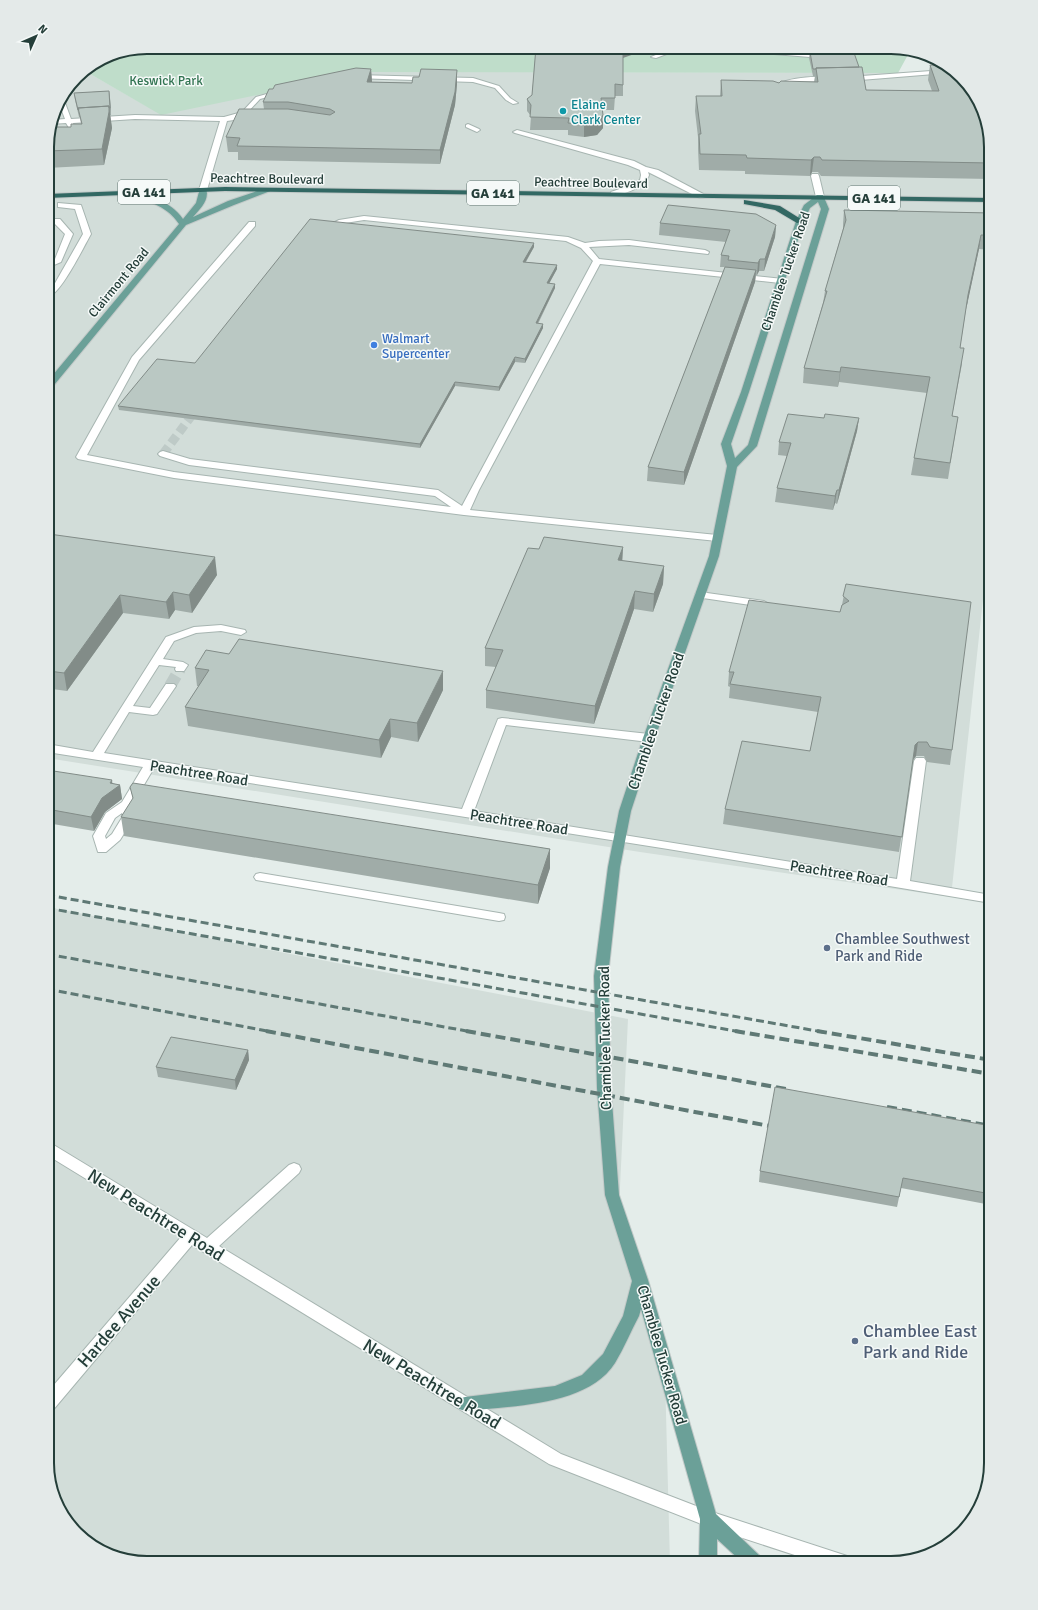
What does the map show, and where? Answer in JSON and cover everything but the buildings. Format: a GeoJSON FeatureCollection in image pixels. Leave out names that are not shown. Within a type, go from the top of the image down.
{"type":"FeatureCollection","features":[{"type":"Feature","properties":{"kind":"highway","name":"Peachtree Boulevard"},"geometry":{"type":"LineString","coordinates":[[54,196],[125,192],[269,190],[984,200]]}},
{"type":"Feature","properties":{"kind":"highway"},"geometry":{"type":"LineString","coordinates":[[706,196],[777,208],[800,221]]}},
{"type":"Feature","properties":{"kind":"main road","name":"Clairmont Road"},"geometry":{"type":"LineString","coordinates":[[54,380],[202,200],[203,190]]}},
{"type":"Feature","properties":{"kind":"main road"},"geometry":{"type":"LineString","coordinates":[[125,192],[159,202],[170,208],[179,217],[182,225],[231,203],[269,190]]}},
{"type":"Feature","properties":{"kind":"main road","name":"Chamblee Tucker Road"},"geometry":{"type":"LineString","coordinates":[[708,1556],[709,1519],[640,1280],[612,1194],[604,1088],[601,976],[619,838],[625,811],[649,738],[714,556],[732,466],[726,444],[745,392],[800,221],[807,207],[820,197],[825,209],[752,446],[732,466]]}},
{"type":"Feature","properties":{"kind":"main road"},"geometry":{"type":"LineString","coordinates":[[465,1404],[556,1394],[588,1380],[609,1359],[631,1316],[640,1280]]}},
{"type":"Feature","properties":{"kind":"main road"},"geometry":{"type":"LineString","coordinates":[[709,1519],[749,1556]]}},
{"type":"Feature","properties":{"kind":"street"},"geometry":{"type":"LineString","coordinates":[[654,57],[662,54]]}},
{"type":"Feature","properties":{"kind":"street"},"geometry":{"type":"LineString","coordinates":[[798,54],[822,56]]}},
{"type":"Feature","properties":{"kind":"street"},"geometry":{"type":"LineString","coordinates":[[841,79],[946,72]]}},
{"type":"Feature","properties":{"kind":"street"},"geometry":{"type":"LineString","coordinates":[[348,79],[362,76],[474,80],[498,87],[508,99],[515,103]]}},
{"type":"Feature","properties":{"kind":"street"},"geometry":{"type":"LineString","coordinates":[[776,96],[779,85],[787,82],[798,80],[833,79]]}},
{"type":"Feature","properties":{"kind":"street"},"geometry":{"type":"LineString","coordinates":[[224,119],[244,112],[258,98],[286,91]]}},
{"type":"Feature","properties":{"kind":"street"},"geometry":{"type":"LineString","coordinates":[[63,106],[69,120],[71,129],[70,133]]}},
{"type":"Feature","properties":{"kind":"street"},"geometry":{"type":"LineString","coordinates":[[58,121],[135,117],[224,119],[252,118]]}},
{"type":"Feature","properties":{"kind":"street"},"geometry":{"type":"LineString","coordinates":[[203,190],[224,119]]}},
{"type":"Feature","properties":{"kind":"street"},"geometry":{"type":"LineString","coordinates":[[468,126],[477,130]]}},
{"type":"Feature","properties":{"kind":"street"},"geometry":{"type":"LineString","coordinates":[[517,132],[631,163],[643,169],[655,172],[706,196]]}},
{"type":"Feature","properties":{"kind":"street"},"geometry":{"type":"LineString","coordinates":[[614,194],[631,188],[643,181],[645,175],[643,169]]}},
{"type":"Feature","properties":{"kind":"street"},"geometry":{"type":"LineString","coordinates":[[815,176],[820,197]]}},
{"type":"Feature","properties":{"kind":"street"},"geometry":{"type":"LineString","coordinates":[[54,262],[58,260],[68,234],[57,221],[63,195]]}},
{"type":"Feature","properties":{"kind":"street"},"geometry":{"type":"LineString","coordinates":[[54,289],[87,234],[78,207],[61,205]]}},
{"type":"Feature","properties":{"kind":"street"},"geometry":{"type":"LineString","coordinates":[[339,222],[364,218],[568,239],[584,246],[597,261],[780,281]]}},
{"type":"Feature","properties":{"kind":"street"},"geometry":{"type":"LineString","coordinates":[[252,224],[135,359],[81,457],[174,475],[464,512],[717,538]]}},
{"type":"Feature","properties":{"kind":"street"},"geometry":{"type":"LineString","coordinates":[[584,246],[601,242],[633,243],[705,252]]}},
{"type":"Feature","properties":{"kind":"street"},"geometry":{"type":"LineString","coordinates":[[464,512],[481,477],[597,261]]}},
{"type":"Feature","properties":{"kind":"street"},"geometry":{"type":"LineString","coordinates":[[163,454],[189,462],[438,493],[464,512]]}},
{"type":"Feature","properties":{"kind":"street"},"geometry":{"type":"LineString","coordinates":[[700,595],[773,605]]}},
{"type":"Feature","properties":{"kind":"street"},"geometry":{"type":"LineString","coordinates":[[96,756],[170,639],[194,630],[221,628],[241,632]]}},
{"type":"Feature","properties":{"kind":"street"},"geometry":{"type":"LineString","coordinates":[[156,661],[183,665],[180,669]]}},
{"type":"Feature","properties":{"kind":"street"},"geometry":{"type":"LineString","coordinates":[[125,708],[153,712],[170,686]]}},
{"type":"Feature","properties":{"kind":"street"},"geometry":{"type":"LineString","coordinates":[[466,814],[502,721],[649,738]]}},
{"type":"Feature","properties":{"kind":"street","name":"Peachtree Road"},"geometry":{"type":"LineString","coordinates":[[54,749],[619,838],[984,898]]}},
{"type":"Feature","properties":{"kind":"street"},"geometry":{"type":"LineString","coordinates":[[904,884],[920,761]]}},
{"type":"Feature","properties":{"kind":"street"},"geometry":{"type":"LineString","coordinates":[[126,805],[150,765]]}},
{"type":"Feature","properties":{"kind":"street"},"geometry":{"type":"LineString","coordinates":[[260,877],[499,917]]}},
{"type":"Feature","properties":{"kind":"street","name":"New Peachtree Road"},"geometry":{"type":"LineString","coordinates":[[54,1152],[555,1459],[709,1519],[823,1556]]}},
{"type":"Feature","properties":{"kind":"street"},"geometry":{"type":"LineString","coordinates":[[207,1247],[294,1169]]}},
{"type":"Feature","properties":{"kind":"street","name":"Hardee Avenue"},"geometry":{"type":"LineString","coordinates":[[54,1397],[190,1237]]}},
{"type":"Feature","properties":{"kind":"shaded area"},"geometry":{"type":"Polygon","coordinates":[[[307,69],[463,72],[947,73],[952,77],[962,87],[982,128],[984,147],[984,590],[951,897],[640,852],[54,759],[54,141],[57,123],[66,100],[73,90],[89,74],[148,107],[307,69]]]}},
{"type":"Feature","properties":{"kind":"shaded area"},"geometry":{"type":"Polygon","coordinates":[[[54,908],[628,1019],[619,1208],[665,1376],[670,1556],[141,1556],[117,1551],[95,1540],[77,1524],[70,1515],[59,1493],[54,1469],[54,908]]]}},
{"type":"Feature","properties":{"kind":"green space","name":"Keswick Park"},"geometry":{"type":"Polygon","coordinates":[[[147,54],[897,54],[907,56],[898,73],[369,72],[161,115],[89,74],[111,61],[129,56],[147,54]]]}},
{"type":"Feature","properties":{"kind":"tunnel"},"geometry":{"type":"LineString","coordinates":[[163,454],[198,407]]}},
{"type":"Feature","properties":{"kind":"tunnel"},"geometry":{"type":"LineString","coordinates":[[170,686],[180,669]]}},
{"type":"Feature","properties":{"kind":"railway"},"geometry":{"type":"LineString","coordinates":[[54,896],[823,1032]]}},
{"type":"Feature","properties":{"kind":"railway"},"geometry":{"type":"LineString","coordinates":[[54,909],[741,1032]]}},
{"type":"Feature","properties":{"kind":"railway"},"geometry":{"type":"LineString","coordinates":[[54,955],[472,1032]]}},
{"type":"Feature","properties":{"kind":"railway"},"geometry":{"type":"LineString","coordinates":[[54,990],[272,1032]]}},
{"type":"Feature","properties":{"kind":"railway"},"geometry":{"type":"LineString","coordinates":[[266,1031],[780,1128]]}},
{"type":"Feature","properties":{"kind":"railway"},"geometry":{"type":"LineString","coordinates":[[466,1031],[786,1089]]}},
{"type":"Feature","properties":{"kind":"railway"},"geometry":{"type":"LineString","coordinates":[[735,1031],[984,1073]]}},
{"type":"Feature","properties":{"kind":"railway"},"geometry":{"type":"LineString","coordinates":[[817,1031],[823,1032]]}},
{"type":"Feature","properties":{"kind":"railway"},"geometry":{"type":"LineString","coordinates":[[823,1032],[984,1059]]}},
{"type":"Feature","properties":{"kind":"railway"},"geometry":{"type":"LineString","coordinates":[[887,1107],[984,1125]]}},
{"type":"Feature","properties":{"kind":"place","name":"Elaine Clark Center"},"geometry":{"type":"Point","coordinates":[563,111]}},
{"type":"Feature","properties":{"kind":"place","name":"Walmart Supercenter"},"geometry":{"type":"Point","coordinates":[374,345]}},
{"type":"Feature","properties":{"kind":"place","name":"Chamblee Southwest Park and Ride"},"geometry":{"type":"Point","coordinates":[827,948]}},
{"type":"Feature","properties":{"kind":"place","name":"Chamblee East Park and Ride"},"geometry":{"type":"Point","coordinates":[855,1341]}}]}
